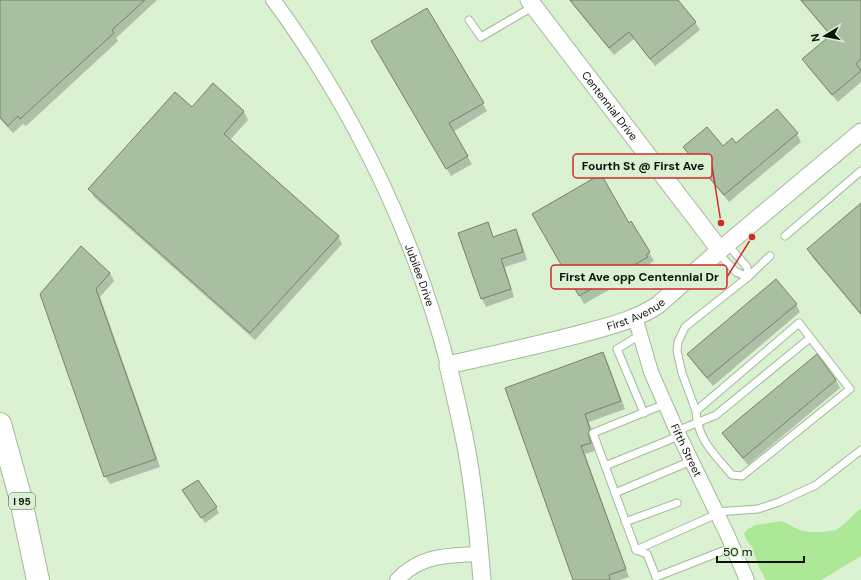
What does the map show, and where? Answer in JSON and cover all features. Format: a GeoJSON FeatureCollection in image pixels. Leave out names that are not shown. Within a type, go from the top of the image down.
{"type":"FeatureCollection","features":[{"type":"Feature","properties":{"kind":"highway","name":"I 95"},"geometry":{"type":"LineString","coordinates":[[0,424],[20,496],[38,580]]}},
{"type":"Feature","properties":{"kind":"street","name":"Jubilee Drive"},"geometry":{"type":"LineString","coordinates":[[273,0],[297,34],[340,103],[385,190],[404,232],[420,276],[448,365],[460,416],[470,469],[482,580]]}},
{"type":"Feature","properties":{"kind":"street","name":"Centennial Drive"},"geometry":{"type":"LineString","coordinates":[[531,3],[721,249]]}},
{"type":"Feature","properties":{"kind":"street","name":"First Avenue"},"geometry":{"type":"LineString","coordinates":[[448,365],[562,339],[614,325],[636,317],[658,305],[721,249],[861,132]]}},
{"type":"Feature","properties":{"kind":"street","name":"Fifth Street"},"geometry":{"type":"LineString","coordinates":[[636,317],[651,372],[678,434],[717,513],[747,580]]}},
{"type":"Feature","properties":{"kind":"street"},"geometry":{"type":"LineString","coordinates":[[397,580],[414,566],[436,557],[480,554]]}},
{"type":"Feature","properties":{"kind":"lane"},"geometry":{"type":"LineString","coordinates":[[469,20],[481,37],[531,3]]}},
{"type":"Feature","properties":{"kind":"lane"},"geometry":{"type":"LineString","coordinates":[[785,236],[861,170]]}},
{"type":"Feature","properties":{"kind":"lane"},"geometry":{"type":"LineString","coordinates":[[721,249],[747,267],[748,277]]}},
{"type":"Feature","properties":{"kind":"lane"},"geometry":{"type":"LineString","coordinates":[[721,249],[736,272],[748,277]]}},
{"type":"Feature","properties":{"kind":"lane"},"geometry":{"type":"LineString","coordinates":[[696,411],[799,323],[850,389],[742,476],[732,475],[707,445],[696,423],[696,411],[682,373],[677,350],[678,342],[685,327],[748,277],[770,256]]}},
{"type":"Feature","properties":{"kind":"lane"},"geometry":{"type":"LineString","coordinates":[[640,335],[617,349],[644,413]]}},
{"type":"Feature","properties":{"kind":"lane"},"geometry":{"type":"LineString","coordinates":[[605,466],[678,434],[696,423],[716,414],[810,338]]}},
{"type":"Feature","properties":{"kind":"lane"},"geometry":{"type":"LineString","coordinates":[[665,404],[593,433],[636,550],[647,554],[653,578],[733,547]]}},
{"type":"Feature","properties":{"kind":"lane"},"geometry":{"type":"LineString","coordinates":[[636,550],[717,513],[758,509],[779,502],[816,486],[861,450]]}},
{"type":"Feature","properties":{"kind":"lane"},"geometry":{"type":"LineString","coordinates":[[615,493],[691,461]]}},
{"type":"Feature","properties":{"kind":"lane"},"geometry":{"type":"LineString","coordinates":[[625,522],[677,503]]}},
{"type":"Feature","properties":{"kind":"green space"},"geometry":{"type":"Polygon","coordinates":[[[861,508],[861,556],[821,580],[766,580],[759,567],[752,547],[746,539],[744,533],[756,525],[782,521],[799,530],[808,532],[836,530],[861,508]]]}},
{"type":"Feature","properties":{"kind":"building"},"geometry":{"type":"Polygon","coordinates":[[[0,0],[145,0],[112,30],[114,33],[20,119],[18,116],[8,126],[0,117],[0,0]]]}},
{"type":"Feature","properties":{"kind":"building"},"geometry":{"type":"Polygon","coordinates":[[[570,0],[678,0],[696,22],[650,59],[629,32],[609,48],[570,0]]]}},
{"type":"Feature","properties":{"kind":"building"},"geometry":{"type":"Polygon","coordinates":[[[801,0],[861,0],[861,59],[856,64],[861,71],[832,95],[802,59],[826,39],[823,36],[828,32],[801,0]]]}},
{"type":"Feature","properties":{"kind":"building"},"geometry":{"type":"Polygon","coordinates":[[[427,8],[484,103],[449,123],[468,156],[446,169],[371,41],[427,8]]]}},
{"type":"Feature","properties":{"kind":"building"},"geometry":{"type":"Polygon","coordinates":[[[213,83],[244,111],[224,134],[339,236],[250,333],[88,189],[175,92],[192,107],[213,83]]]}},
{"type":"Feature","properties":{"kind":"building"},"geometry":{"type":"Polygon","coordinates":[[[777,109],[798,133],[724,195],[683,147],[707,127],[723,146],[732,138],[736,143],[777,109]]]}},
{"type":"Feature","properties":{"kind":"building"},"geometry":{"type":"Polygon","coordinates":[[[601,174],[629,223],[631,221],[650,252],[646,255],[648,257],[579,296],[532,214],[601,174]]]}},
{"type":"Feature","properties":{"kind":"building"},"geometry":{"type":"Polygon","coordinates":[[[861,203],[861,314],[807,249],[861,203]]]}},
{"type":"Feature","properties":{"kind":"building"},"geometry":{"type":"Polygon","coordinates":[[[488,222],[493,237],[516,229],[523,252],[501,259],[511,289],[481,299],[458,233],[488,222]]]}},
{"type":"Feature","properties":{"kind":"building"},"geometry":{"type":"Polygon","coordinates":[[[81,246],[110,273],[96,289],[156,459],[104,477],[40,294],[81,246]]]}},
{"type":"Feature","properties":{"kind":"building"},"geometry":{"type":"Polygon","coordinates":[[[776,279],[797,304],[707,378],[687,354],[776,279]]]}},
{"type":"Feature","properties":{"kind":"building"},"geometry":{"type":"Polygon","coordinates":[[[603,352],[621,401],[585,414],[590,429],[588,433],[591,443],[581,446],[626,569],[609,575],[610,580],[573,580],[505,388],[603,352]]]}},
{"type":"Feature","properties":{"kind":"building"},"geometry":{"type":"Polygon","coordinates":[[[817,354],[836,380],[743,458],[722,433],[817,354]]]}},
{"type":"Feature","properties":{"kind":"building"},"geometry":{"type":"Polygon","coordinates":[[[198,480],[217,507],[201,518],[182,490],[198,480]]]}},
{"type":"Feature","properties":{"kind":"place","name":"Fourth St @ First Ave"},"geometry":{"type":"Point","coordinates":[721,223]}},
{"type":"Feature","properties":{"kind":"place","name":"First Ave opp Centennial Dr"},"geometry":{"type":"Point","coordinates":[752,237]}}]}
